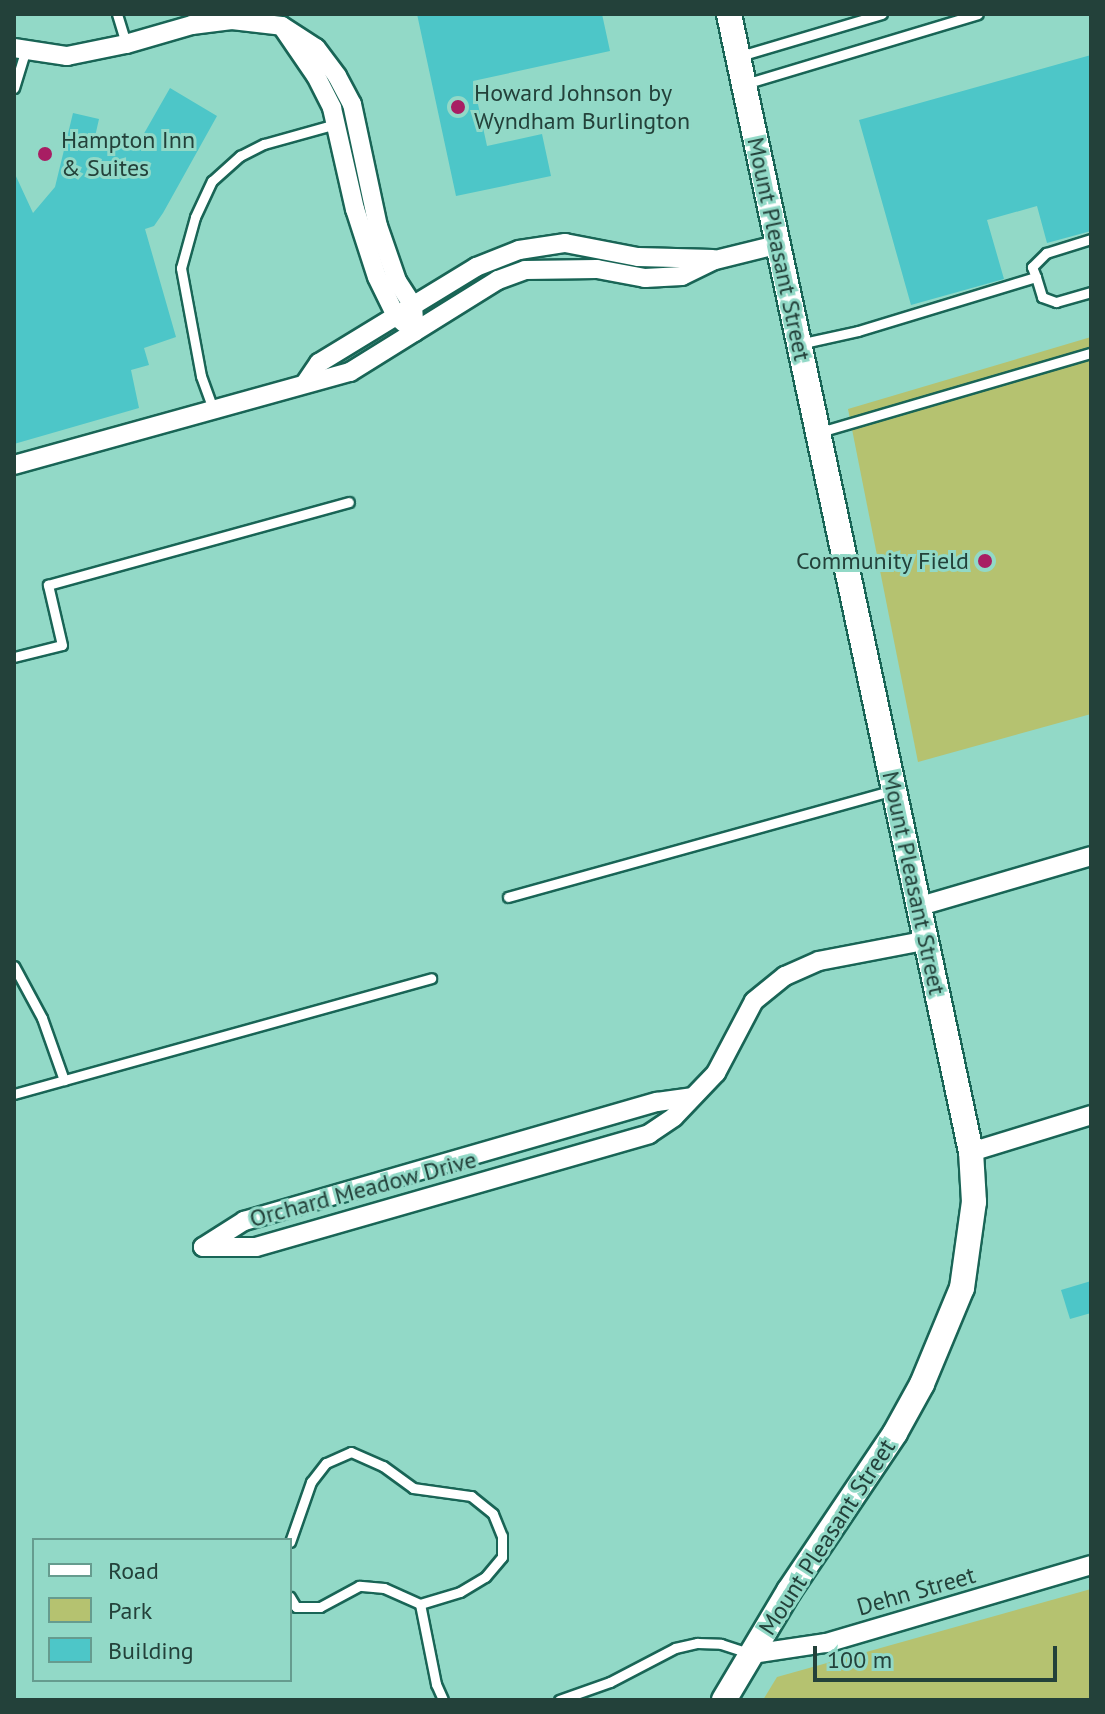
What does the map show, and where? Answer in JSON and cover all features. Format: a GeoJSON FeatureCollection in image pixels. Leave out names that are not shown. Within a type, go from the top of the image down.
{"type":"FeatureCollection","features":[{"type":"Feature","properties":{"kind":"main road","name":"Mount Pleasant Street"},"geometry":{"type":"LineString","coordinates":[[724,1700],[789,1591],[895,1433],[946,1331],[962,1288],[971,1238],[971,1152],[729,14]]}},
{"type":"Feature","properties":{"kind":"street"},"geometry":{"type":"LineString","coordinates":[[19,50],[67,56],[126,44],[192,25],[232,20],[272,22],[316,48],[337,76],[355,118],[384,247],[397,281],[413,306],[415,332]]}},
{"type":"Feature","properties":{"kind":"street"},"geometry":{"type":"LineString","coordinates":[[272,22],[316,76],[336,124],[355,209],[377,277],[396,316],[415,332]]}},
{"type":"Feature","properties":{"kind":"street"},"geometry":{"type":"LineString","coordinates":[[306,382],[319,363],[476,267],[519,250],[565,243],[638,257],[715,260]]}},
{"type":"Feature","properties":{"kind":"street"},"geometry":{"type":"LineString","coordinates":[[14,465],[350,372],[498,280],[525,270],[597,269],[645,278],[682,276],[715,260],[780,244]]}},
{"type":"Feature","properties":{"kind":"street"},"geometry":{"type":"LineString","coordinates":[[920,906],[1091,856]]}},
{"type":"Feature","properties":{"kind":"street","name":"Orchard Meadow Drive"},"geometry":{"type":"LineString","coordinates":[[692,1097],[657,1102],[244,1221],[203,1247],[256,1247],[649,1134],[674,1117],[716,1073],[754,1001],[785,976],[819,961],[928,940]]}},
{"type":"Feature","properties":{"kind":"street"},"geometry":{"type":"LineString","coordinates":[[971,1152],[1091,1115]]}},
{"type":"Feature","properties":{"kind":"street","name":"Dehn Street"},"geometry":{"type":"LineString","coordinates":[[752,1654],[826,1643],[1091,1565]]}},
{"type":"Feature","properties":{"kind":"lane"},"geometry":{"type":"LineString","coordinates":[[117,14],[126,44]]}},
{"type":"Feature","properties":{"kind":"lane"},"geometry":{"type":"LineString","coordinates":[[738,56],[882,14]]}},
{"type":"Feature","properties":{"kind":"lane"},"geometry":{"type":"LineString","coordinates":[[745,84],[978,14]]}},
{"type":"Feature","properties":{"kind":"lane"},"geometry":{"type":"LineString","coordinates":[[14,88],[19,50]]}},
{"type":"Feature","properties":{"kind":"lane"},"geometry":{"type":"LineString","coordinates":[[213,409],[193,341],[181,268],[195,217],[212,181],[240,156],[264,144],[355,118]]}},
{"type":"Feature","properties":{"kind":"lane"},"geometry":{"type":"LineString","coordinates":[[1091,239],[1046,253],[1032,267],[1042,297],[1056,302],[1091,292]]}},
{"type":"Feature","properties":{"kind":"lane"},"geometry":{"type":"LineString","coordinates":[[799,344],[858,331],[1036,277]]}},
{"type":"Feature","properties":{"kind":"lane"},"geometry":{"type":"LineString","coordinates":[[817,432],[1091,353]]}},
{"type":"Feature","properties":{"kind":"lane"},"geometry":{"type":"LineString","coordinates":[[14,657],[62,645],[48,585],[349,502]]}},
{"type":"Feature","properties":{"kind":"lane"},"geometry":{"type":"LineString","coordinates":[[508,897],[894,790]]}},
{"type":"Feature","properties":{"kind":"lane"},"geometry":{"type":"LineString","coordinates":[[14,966],[42,1018],[64,1080]]}},
{"type":"Feature","properties":{"kind":"lane"},"geometry":{"type":"LineString","coordinates":[[14,1094],[431,978]]}},
{"type":"Feature","properties":{"kind":"lane"},"geometry":{"type":"LineString","coordinates":[[291,1538],[311,1482],[326,1463],[351,1452],[383,1466],[413,1488],[471,1496],[493,1514],[502,1536],[502,1557],[485,1577],[460,1592],[420,1604],[384,1588],[359,1586],[320,1607],[296,1607],[292,1600]]}},
{"type":"Feature","properties":{"kind":"lane"},"geometry":{"type":"LineString","coordinates":[[420,1604],[436,1684],[443,1700]]}},
{"type":"Feature","properties":{"kind":"lane"},"geometry":{"type":"LineString","coordinates":[[559,1700],[610,1682],[675,1648],[697,1643],[721,1644],[752,1654]]}},
{"type":"Feature","properties":{"kind":"green space","name":"Community Field"},"geometry":{"type":"Polygon","coordinates":[[[1091,337],[1091,714],[918,762],[848,409],[1091,337]]]}},
{"type":"Feature","properties":{"kind":"green space"},"geometry":{"type":"Polygon","coordinates":[[[1091,1589],[1091,1700],[763,1700],[777,1677],[1091,1589]]]}},
{"type":"Feature","properties":{"kind":"building","name":"Howard Johnson by Wyndham Burlington"},"geometry":{"type":"Polygon","coordinates":[[[417,14],[602,14],[610,51],[473,81],[487,146],[542,134],[551,176],[456,196],[417,14]]]}},
{"type":"Feature","properties":{"kind":"building"},"geometry":{"type":"Polygon","coordinates":[[[1091,55],[1091,231],[1047,243],[1037,206],[987,220],[1004,279],[911,305],[859,120],[1091,55]]]}},
{"type":"Feature","properties":{"kind":"building"},"geometry":{"type":"Polygon","coordinates":[[[170,88],[217,116],[163,213],[154,226],[145,229],[176,337],[144,348],[149,365],[131,370],[139,408],[14,444],[14,172],[33,213],[55,187],[73,113],[99,119],[94,141],[134,151],[170,88]]]}},
{"type":"Feature","properties":{"kind":"building"},"geometry":{"type":"Polygon","coordinates":[[[1091,1281],[1091,1313],[1070,1319],[1061,1290],[1091,1281]]]}},
{"type":"Feature","properties":{"kind":"place","name":"Howard Johnson by Wyndham Burlington"},"geometry":{"type":"Point","coordinates":[458,107]}},
{"type":"Feature","properties":{"kind":"place","name":"Hampton Inn & Suites"},"geometry":{"type":"Point","coordinates":[45,154]}},
{"type":"Feature","properties":{"kind":"place","name":"Community Field"},"geometry":{"type":"Point","coordinates":[985,561]}}]}
